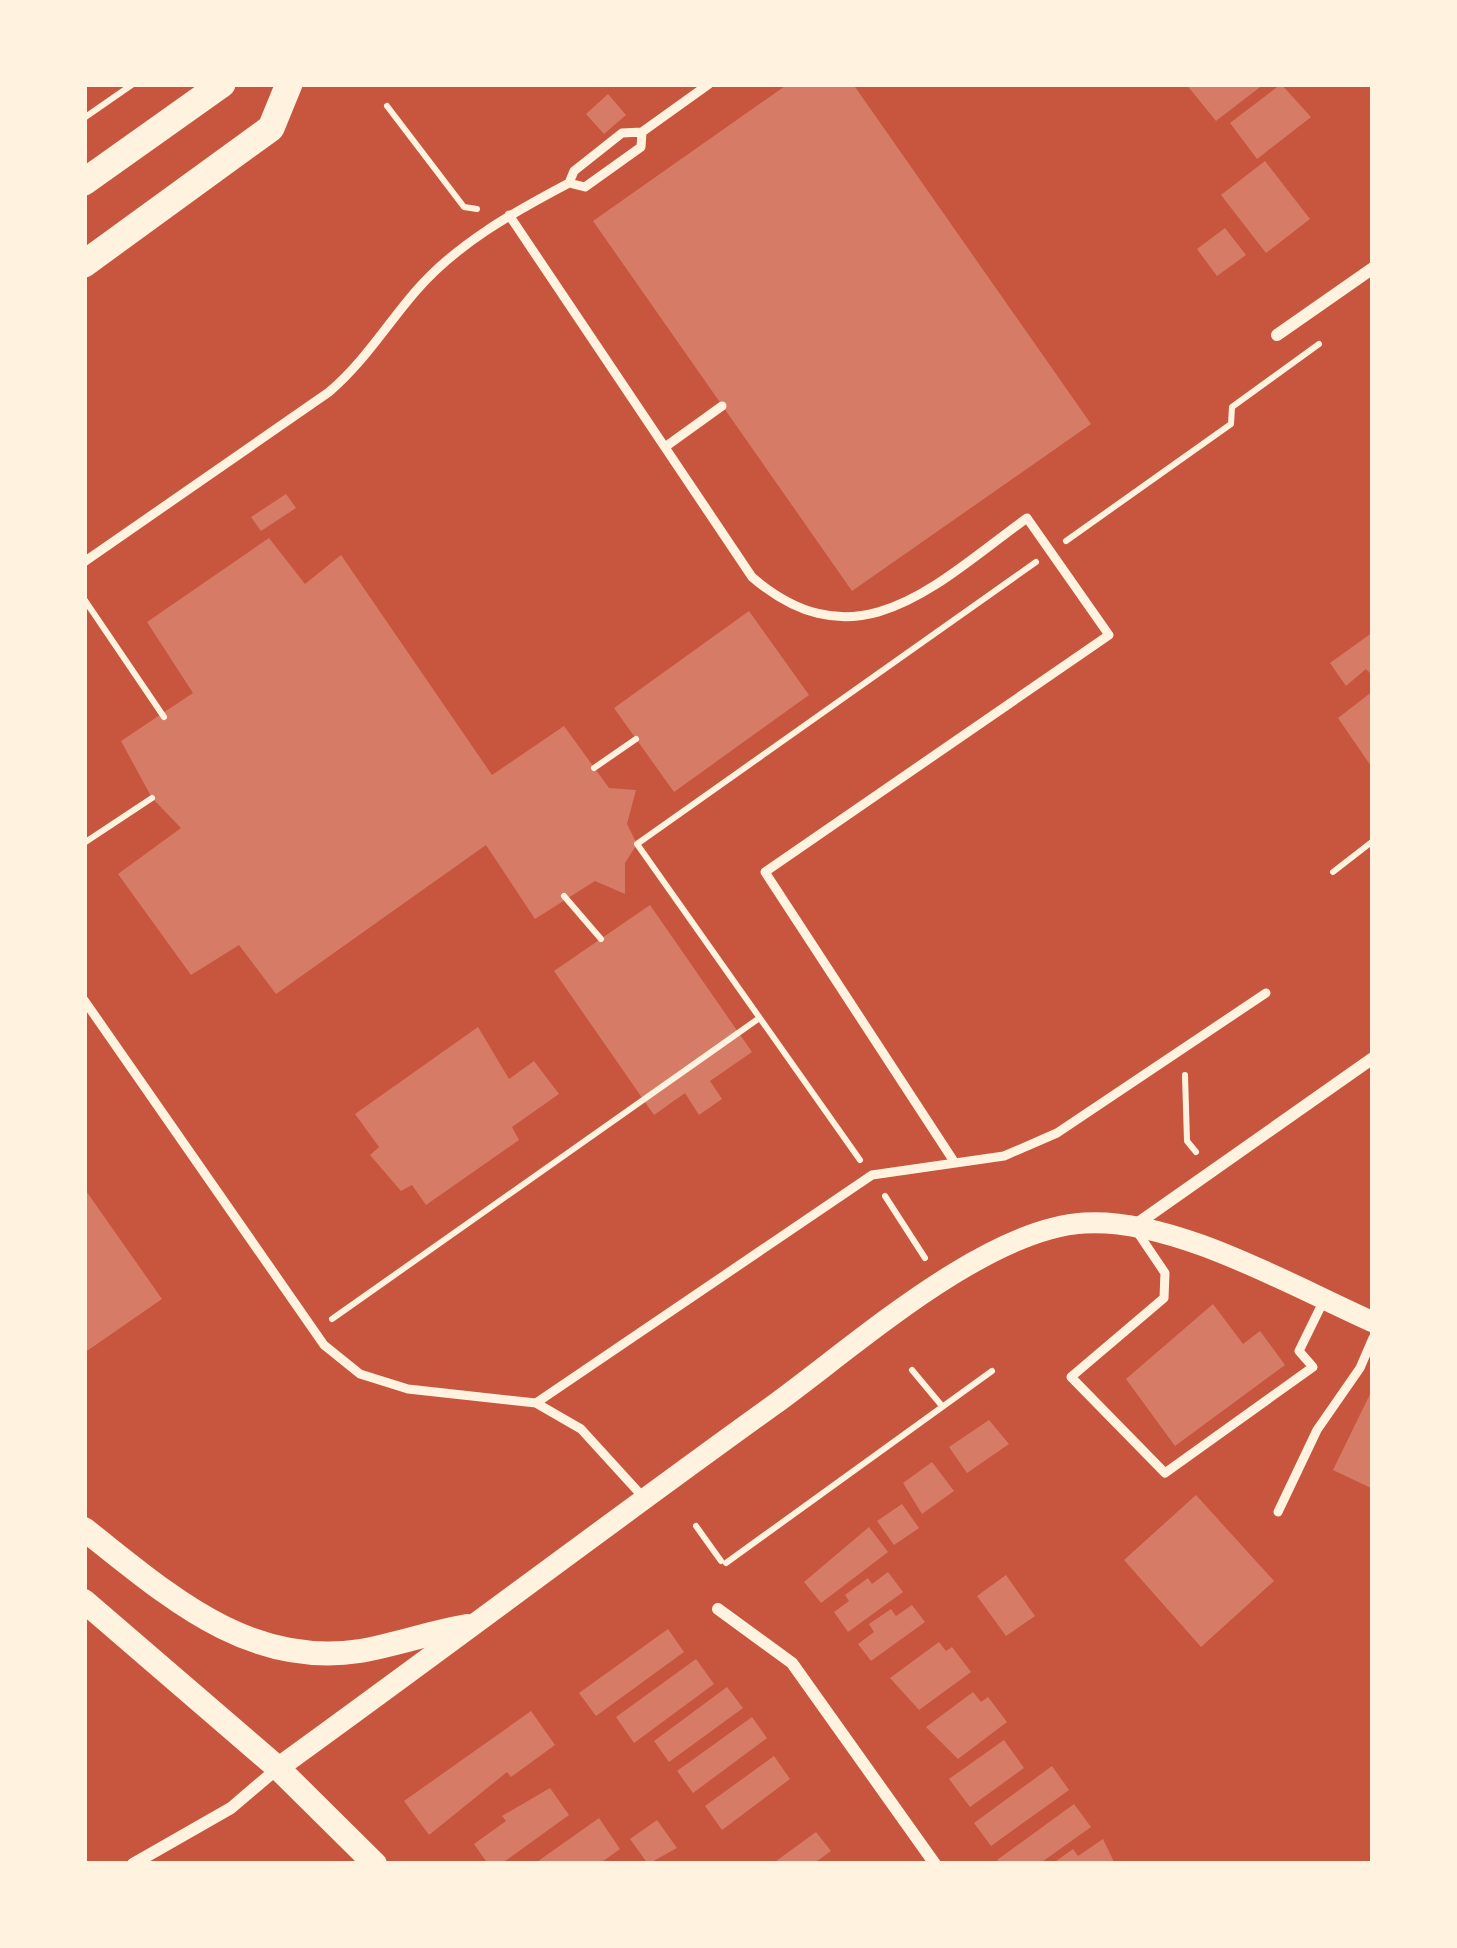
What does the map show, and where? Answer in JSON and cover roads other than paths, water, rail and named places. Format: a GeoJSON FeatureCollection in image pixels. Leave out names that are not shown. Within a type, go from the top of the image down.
{"type":"FeatureCollection","features":[{"type":"Feature","properties":{"kind":"main road"},"geometry":{"type":"LineString","coordinates":[[84,182],[223,84]]}},
{"type":"Feature","properties":{"kind":"main road"},"geometry":{"type":"LineString","coordinates":[[84,264],[272,128],[289,84]]}},
{"type":"Feature","properties":{"kind":"main road"},"geometry":{"type":"LineString","coordinates":[[84,1529],[214,1627],[284,1650],[360,1651],[467,1626]]}},
{"type":"Feature","properties":{"kind":"main road"},"geometry":{"type":"LineString","coordinates":[[84,1601],[278,1768],[375,1864]]}},
{"type":"Feature","properties":{"kind":"street"},"geometry":{"type":"LineString","coordinates":[[1276,335],[1373,268]]}},
{"type":"Feature","properties":{"kind":"street"},"geometry":{"type":"LineString","coordinates":[[1133,1226],[1373,1058]]}},
{"type":"Feature","properties":{"kind":"street"},"geometry":{"type":"LineString","coordinates":[[133,1864],[231,1808],[278,1768],[643,1497],[1007,1243],[1085,1222],[1133,1226],[1225,1256],[1373,1322]]}},
{"type":"Feature","properties":{"kind":"street"},"geometry":{"type":"LineString","coordinates":[[718,1610],[793,1664],[935,1864]]}},
{"type":"Feature","properties":{"kind":"lane"},"geometry":{"type":"LineString","coordinates":[[84,562],[329,392],[360,365],[417,290],[509,215],[569,183],[574,171],[622,134],[642,132],[710,84]]}},
{"type":"Feature","properties":{"kind":"lane"},"geometry":{"type":"LineString","coordinates":[[569,183],[585,187],[612,169],[641,147],[642,132]]}},
{"type":"Feature","properties":{"kind":"lane"},"geometry":{"type":"LineString","coordinates":[[509,215],[752,578],[807,615],[849,619],[884,611],[924,592],[1027,518],[1109,634],[765,872],[953,1160]]}},
{"type":"Feature","properties":{"kind":"lane"},"geometry":{"type":"LineString","coordinates":[[665,447],[722,406]]}},
{"type":"Feature","properties":{"kind":"lane"},"geometry":{"type":"LineString","coordinates":[[536,1403],[872,1175],[1004,1156],[1057,1133],[1266,993]]}},
{"type":"Feature","properties":{"kind":"lane"},"geometry":{"type":"LineString","coordinates":[[84,1000],[314,1331],[360,1375],[407,1389],[536,1403],[580,1429],[643,1497]]}},
{"type":"Feature","properties":{"kind":"lane"},"geometry":{"type":"LineString","coordinates":[[1133,1226],[1165,1273],[1164,1298],[1072,1377],[1165,1473],[1313,1367],[1299,1351],[1324,1300]]}},
{"type":"Feature","properties":{"kind":"lane"},"geometry":{"type":"LineString","coordinates":[[1278,1512],[1317,1430],[1360,1368],[1373,1338]]}}]}
